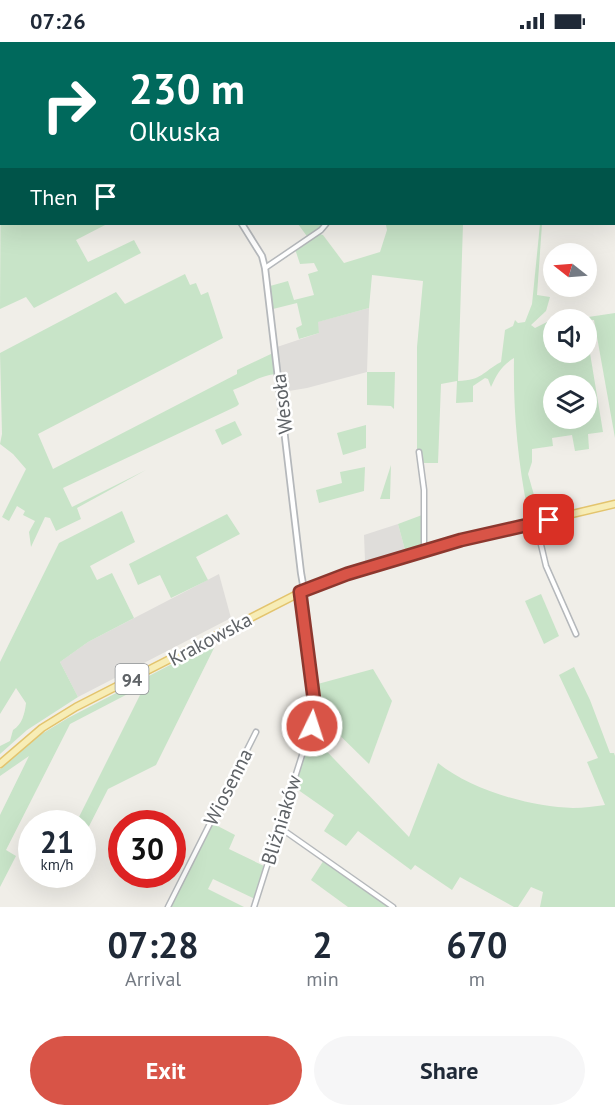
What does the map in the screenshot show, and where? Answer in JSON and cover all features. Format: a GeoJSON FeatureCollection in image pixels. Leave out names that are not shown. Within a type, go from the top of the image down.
{"type":"FeatureCollection","features":[{"type":"Feature","properties":{"kind":"main road","name":"94"},"geometry":{"type":"LineString","coordinates":[[302,591],[347,574],[489,533],[615,504]]}},
{"type":"Feature","properties":{"kind":"main road","name":"Krakowska"},"geometry":{"type":"LineString","coordinates":[[0,764],[42,728],[76,707],[302,591]]}},
{"type":"Feature","properties":{"kind":"street","name":"Wesoła"},"geometry":{"type":"LineString","coordinates":[[243,225],[256,246],[265,268],[302,591]]}},
{"type":"Feature","properties":{"kind":"street"},"geometry":{"type":"LineString","coordinates":[[265,268],[325,225]]}},
{"type":"Feature","properties":{"kind":"street"},"geometry":{"type":"LineString","coordinates":[[419,452],[424,490],[424,546],[426,551]]}},
{"type":"Feature","properties":{"kind":"street"},"geometry":{"type":"LineString","coordinates":[[533,523],[534,530],[538,532],[541,540],[546,566],[576,634]]}},
{"type":"Feature","properties":{"kind":"street","name":"Bliźniaków"},"geometry":{"type":"LineString","coordinates":[[254,907],[315,714],[302,591]]}},
{"type":"Feature","properties":{"kind":"street","name":"Wiosenna"},"geometry":{"type":"LineString","coordinates":[[168,907],[256,732]]}},
{"type":"Feature","properties":{"kind":"street"},"geometry":{"type":"LineString","coordinates":[[279,827],[393,907]]}},
{"type":"Feature","properties":{"kind":"shaded area"},"geometry":{"type":"Polygon","coordinates":[[[369,308],[367,372],[283,392],[277,347],[319,333],[317,322],[369,308]]]}},
{"type":"Feature","properties":{"kind":"shaded area"},"geometry":{"type":"Polygon","coordinates":[[[398,524],[405,550],[365,561],[364,535],[398,524]]]}},
{"type":"Feature","properties":{"kind":"shaded area"},"geometry":{"type":"Polygon","coordinates":[[[219,574],[231,618],[78,697],[60,662],[88,642],[219,574]]]}},
{"type":"Feature","properties":{"kind":"green space"},"geometry":{"type":"Polygon","coordinates":[[[0,225],[105,225],[76,240],[88,262],[134,240],[141,253],[34,308],[26,297],[0,309],[0,225]]]}},
{"type":"Feature","properties":{"kind":"green space"},"geometry":{"type":"Polygon","coordinates":[[[299,225],[327,225],[320,234],[344,263],[380,252],[387,230],[386,225],[463,225],[458,381],[466,380],[478,377],[501,362],[505,330],[513,326],[515,320],[518,323],[525,322],[532,304],[540,225],[542,225],[537,295],[550,297],[547,309],[543,309],[543,314],[531,325],[535,328],[543,324],[543,363],[592,363],[594,375],[543,375],[543,429],[597,429],[597,396],[603,432],[588,434],[589,449],[575,451],[572,435],[552,438],[553,446],[532,449],[532,462],[528,474],[540,516],[529,517],[522,477],[515,418],[514,358],[500,371],[491,387],[488,379],[485,378],[473,386],[473,402],[456,403],[457,381],[441,384],[438,463],[421,463],[417,459],[417,347],[423,281],[372,275],[369,308],[318,322],[319,333],[299,339],[296,328],[302,325],[297,303],[273,309],[270,286],[288,281],[294,300],[314,295],[308,274],[318,271],[314,263],[300,264],[295,249],[309,239],[299,225]]]}},
{"type":"Feature","properties":{"kind":"green space"},"geometry":{"type":"Polygon","coordinates":[[[185,274],[190,285],[196,283],[201,295],[208,292],[223,338],[38,434],[53,469],[273,353],[275,374],[259,378],[233,390],[239,404],[237,406],[63,488],[72,507],[146,470],[77,508],[81,519],[56,531],[50,518],[45,517],[31,547],[29,532],[35,521],[23,515],[25,511],[17,506],[9,521],[2,517],[26,469],[13,454],[0,444],[2,434],[0,353],[116,292],[125,304],[185,274]]]}},
{"type":"Feature","properties":{"kind":"green space"},"geometry":{"type":"Polygon","coordinates":[[[615,313],[615,438],[597,337],[597,316],[615,313]]]}},
{"type":"Feature","properties":{"kind":"green space"},"geometry":{"type":"Polygon","coordinates":[[[367,372],[395,372],[394,409],[391,406],[367,405],[367,372]]]}},
{"type":"Feature","properties":{"kind":"green space"},"geometry":{"type":"Polygon","coordinates":[[[235,421],[242,435],[222,445],[215,430],[235,421]]]}},
{"type":"Feature","properties":{"kind":"green space"},"geometry":{"type":"Polygon","coordinates":[[[366,425],[366,448],[343,455],[337,433],[366,425]]]}},
{"type":"Feature","properties":{"kind":"green space"},"geometry":{"type":"Polygon","coordinates":[[[391,465],[390,499],[380,499],[391,465]]]}},
{"type":"Feature","properties":{"kind":"green space"},"geometry":{"type":"Polygon","coordinates":[[[365,467],[364,491],[319,503],[316,490],[342,483],[340,472],[365,467]]]}},
{"type":"Feature","properties":{"kind":"green space"},"geometry":{"type":"Polygon","coordinates":[[[122,511],[135,542],[90,566],[97,580],[112,573],[134,618],[88,642],[60,662],[78,697],[27,730],[0,754],[0,746],[10,741],[13,730],[21,722],[26,703],[16,688],[0,714],[0,662],[59,543],[122,511]]]}},
{"type":"Feature","properties":{"kind":"green space"},"geometry":{"type":"Polygon","coordinates":[[[227,514],[240,534],[196,557],[208,580],[171,598],[160,575],[138,585],[129,564],[227,514]]]}},
{"type":"Feature","properties":{"kind":"green space"},"geometry":{"type":"Polygon","coordinates":[[[422,515],[422,544],[405,550],[398,524],[422,515]]]}},
{"type":"Feature","properties":{"kind":"green space"},"geometry":{"type":"Polygon","coordinates":[[[541,594],[559,636],[544,644],[525,601],[541,594]]]}},
{"type":"Feature","properties":{"kind":"green space"},"geometry":{"type":"Polygon","coordinates":[[[215,646],[156,765],[108,789],[96,813],[96,810],[82,810],[145,685],[70,724],[26,810],[18,810],[18,826],[6,850],[16,856],[0,887],[0,815],[29,756],[0,776],[0,769],[40,735],[172,664],[215,646]]]}},
{"type":"Feature","properties":{"kind":"green space"},"geometry":{"type":"Polygon","coordinates":[[[574,667],[590,700],[610,753],[614,753],[615,756],[615,907],[540,907],[543,892],[531,887],[518,907],[514,907],[460,877],[452,890],[415,865],[411,870],[358,831],[346,846],[324,831],[334,815],[294,787],[311,735],[409,837],[438,763],[452,773],[484,789],[521,800],[556,807],[605,805],[587,762],[598,758],[559,675],[574,667]]]}},
{"type":"Feature","properties":{"kind":"green space"},"geometry":{"type":"Polygon","coordinates":[[[373,669],[392,701],[369,764],[318,714],[314,685],[373,669]]]}},
{"type":"Feature","properties":{"kind":"green space"},"geometry":{"type":"Polygon","coordinates":[[[212,823],[235,835],[229,849],[264,866],[255,899],[213,879],[208,889],[244,907],[169,907],[179,888],[186,888],[186,874],[212,823]]]}},
{"type":"Feature","properties":{"kind":"green space"},"geometry":{"type":"Polygon","coordinates":[[[324,860],[390,907],[348,907],[311,880],[324,860]]]}},
{"type":"Feature","properties":{"kind":"route"},"geometry":{"type":"LineString","coordinates":[[312,726],[315,708],[300,592],[347,574],[461,540],[549,520]]}}]}
